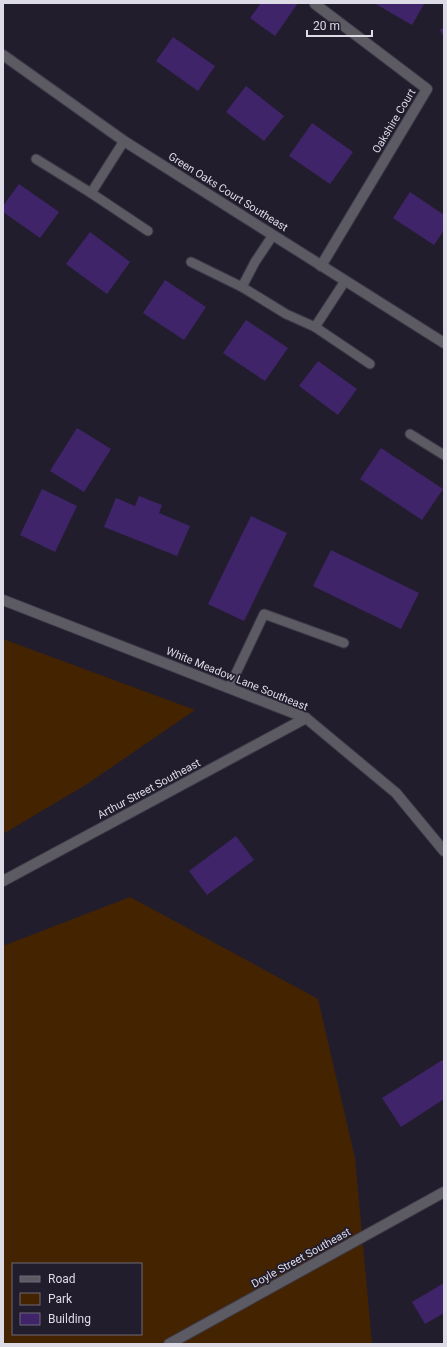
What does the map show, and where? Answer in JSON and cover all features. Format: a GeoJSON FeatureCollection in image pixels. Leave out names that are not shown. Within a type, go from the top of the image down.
{"type":"FeatureCollection","features":[{"type":"Feature","properties":{"kind":"street","name":"Oakshire Court"},"geometry":{"type":"LineString","coordinates":[[315,4],[427,89],[321,266]]}},
{"type":"Feature","properties":{"kind":"street","name":"Green Oaks Court Southeast"},"geometry":{"type":"LineString","coordinates":[[3,55],[124,141],[444,343]]}},
{"type":"Feature","properties":{"kind":"street","name":"White Meadow Lane Southeast"},"geometry":{"type":"LineString","coordinates":[[3,600],[306,718],[396,793],[444,851]]}},
{"type":"Feature","properties":{"kind":"street","name":"Arthur Street Southeast"},"geometry":{"type":"LineString","coordinates":[[3,881],[306,718]]}},
{"type":"Feature","properties":{"kind":"street","name":"Doyle Street Southeast"},"geometry":{"type":"LineString","coordinates":[[169,1344],[444,1192]]}},
{"type":"Feature","properties":{"kind":"lane"},"geometry":{"type":"LineString","coordinates":[[91,193],[124,141]]}},
{"type":"Feature","properties":{"kind":"lane"},"geometry":{"type":"LineString","coordinates":[[36,159],[148,231]]}},
{"type":"Feature","properties":{"kind":"lane"},"geometry":{"type":"LineString","coordinates":[[242,287],[255,262],[273,235]]}},
{"type":"Feature","properties":{"kind":"lane"},"geometry":{"type":"LineString","coordinates":[[191,262],[242,287],[286,314],[315,327],[370,364]]}},
{"type":"Feature","properties":{"kind":"lane"},"geometry":{"type":"LineString","coordinates":[[315,327],[345,281]]}},
{"type":"Feature","properties":{"kind":"lane"},"geometry":{"type":"LineString","coordinates":[[410,434],[444,455]]}},
{"type":"Feature","properties":{"kind":"lane"},"geometry":{"type":"LineString","coordinates":[[229,688],[264,614],[344,643]]}},
{"type":"Feature","properties":{"kind":"green space"},"geometry":{"type":"Polygon","coordinates":[[[3,639],[195,710],[87,784],[3,834],[3,639]]]}},
{"type":"Feature","properties":{"kind":"green space"},"geometry":{"type":"Polygon","coordinates":[[[130,897],[318,999],[355,1158],[372,1344],[3,1344],[3,946],[130,897]]]}},
{"type":"Feature","properties":{"kind":"building"},"geometry":{"type":"Polygon","coordinates":[[[261,3],[298,3],[275,36],[250,18],[261,3]]]}},
{"type":"Feature","properties":{"kind":"building"},"geometry":{"type":"Polygon","coordinates":[[[374,3],[423,3],[424,4],[412,25],[374,3]]]}},
{"type":"Feature","properties":{"kind":"building"},"geometry":{"type":"Polygon","coordinates":[[[444,27],[444,37],[440,30],[444,27]]]}},
{"type":"Feature","properties":{"kind":"building"},"geometry":{"type":"Polygon","coordinates":[[[173,37],[215,66],[198,91],[156,61],[173,37]]]}},
{"type":"Feature","properties":{"kind":"building"},"geometry":{"type":"Polygon","coordinates":[[[246,86],[284,116],[264,141],[226,112],[246,86]]]}},
{"type":"Feature","properties":{"kind":"building"},"geometry":{"type":"Polygon","coordinates":[[[312,123],[353,152],[330,184],[289,156],[312,123]]]}},
{"type":"Feature","properties":{"kind":"building"},"geometry":{"type":"Polygon","coordinates":[[[19,184],[59,212],[40,238],[3,212],[3,206],[19,184]]]}},
{"type":"Feature","properties":{"kind":"building"},"geometry":{"type":"Polygon","coordinates":[[[410,192],[444,215],[444,230],[434,245],[393,218],[410,192]]]}},
{"type":"Feature","properties":{"kind":"building"},"geometry":{"type":"Polygon","coordinates":[[[90,232],[130,262],[107,294],[66,264],[90,232]]]}},
{"type":"Feature","properties":{"kind":"building"},"geometry":{"type":"Polygon","coordinates":[[[165,280],[206,307],[184,340],[143,313],[165,280]]]}},
{"type":"Feature","properties":{"kind":"building"},"geometry":{"type":"Polygon","coordinates":[[[246,320],[288,348],[265,381],[223,353],[246,320]]]}},
{"type":"Feature","properties":{"kind":"building"},"geometry":{"type":"Polygon","coordinates":[[[318,361],[357,389],[338,415],[299,386],[318,361]]]}},
{"type":"Feature","properties":{"kind":"building"},"geometry":{"type":"Polygon","coordinates":[[[77,428],[111,449],[84,492],[50,471],[77,428]]]}},
{"type":"Feature","properties":{"kind":"building"},"geometry":{"type":"Polygon","coordinates":[[[381,448],[443,489],[422,520],[360,479],[381,448]]]}},
{"type":"Feature","properties":{"kind":"building"},"geometry":{"type":"Polygon","coordinates":[[[42,489],[77,506],[55,552],[20,535],[42,489]]]}},
{"type":"Feature","properties":{"kind":"building"},"geometry":{"type":"Polygon","coordinates":[[[139,496],[162,505],[159,513],[190,526],[177,556],[104,527],[116,498],[135,506],[139,496]]]}},
{"type":"Feature","properties":{"kind":"building"},"geometry":{"type":"Polygon","coordinates":[[[251,516],[287,533],[244,621],[208,604],[251,516]]]}},
{"type":"Feature","properties":{"kind":"building"},"geometry":{"type":"Polygon","coordinates":[[[331,550],[419,593],[401,629],[313,586],[331,550]]]}},
{"type":"Feature","properties":{"kind":"building"},"geometry":{"type":"Polygon","coordinates":[[[236,836],[254,860],[207,895],[189,871],[236,836]]]}},
{"type":"Feature","properties":{"kind":"building"},"geometry":{"type":"Polygon","coordinates":[[[444,1059],[444,1099],[401,1127],[382,1098],[444,1059]]]}},
{"type":"Feature","properties":{"kind":"building"},"geometry":{"type":"Polygon","coordinates":[[[444,1283],[444,1313],[425,1324],[412,1302],[444,1283]]]}}]}
